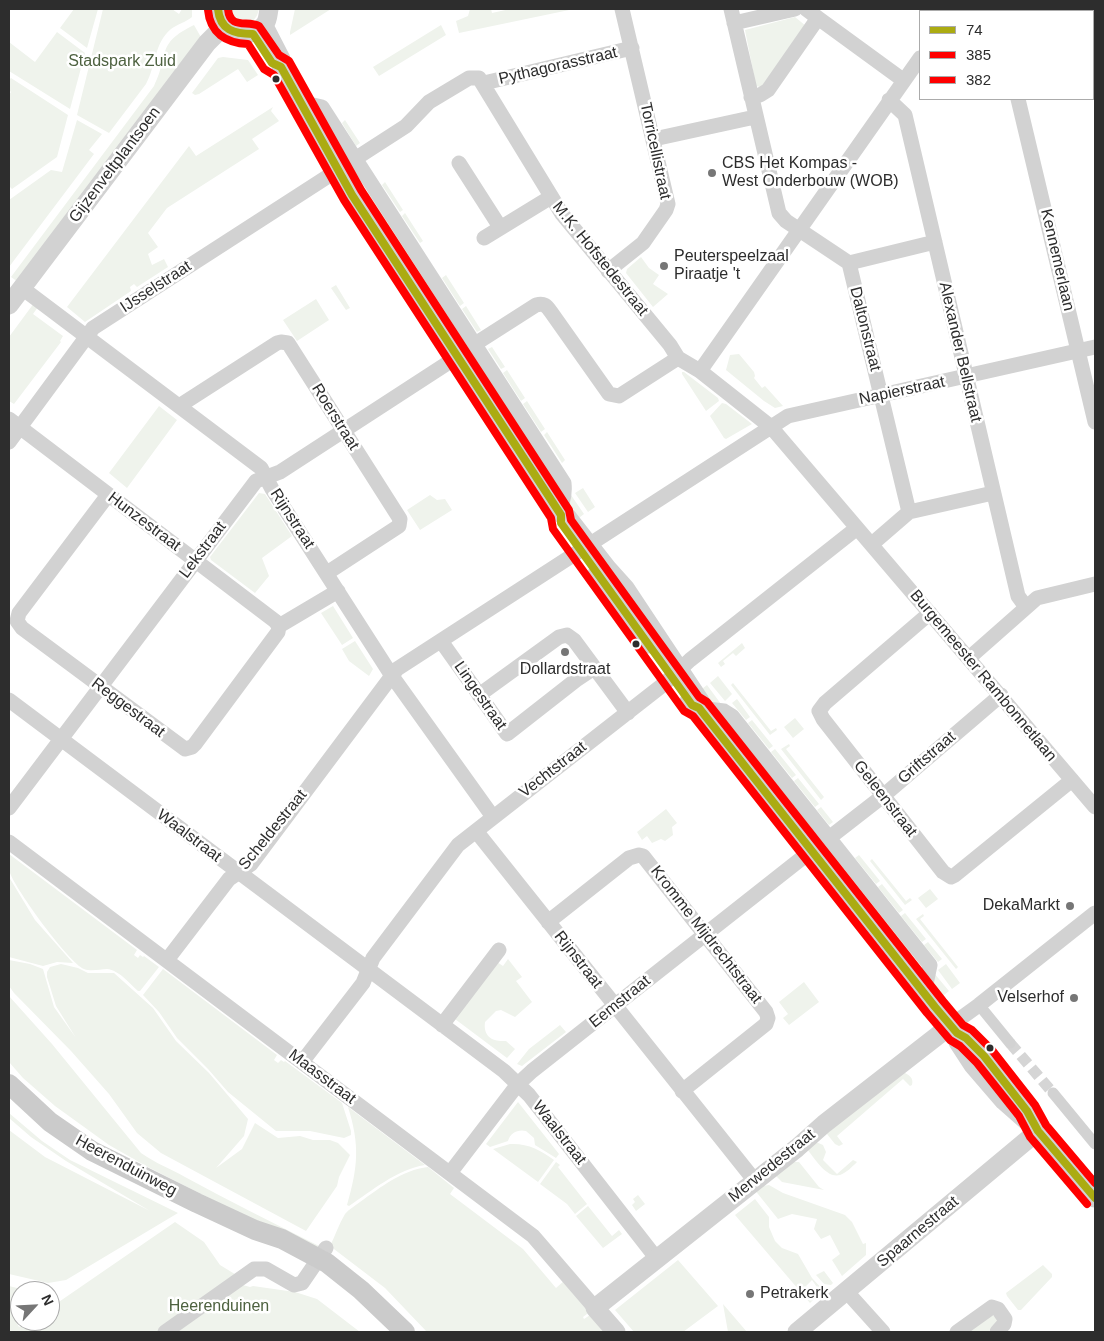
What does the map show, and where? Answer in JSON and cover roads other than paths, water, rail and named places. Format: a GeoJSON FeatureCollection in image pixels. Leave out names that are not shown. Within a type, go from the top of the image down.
{"type":"FeatureCollection","features":[{"type":"Feature","properties":{"kind":"main road","name":"Heerenduinweg"},"geometry":{"type":"LineString","coordinates":[[9,1084],[50,1122],[92,1151],[255,1230],[267,1240],[319,1259],[357,1296],[372,1302],[405,1332]]}},
{"type":"Feature","properties":{"kind":"street"},"geometry":{"type":"LineString","coordinates":[[218,9],[223,27],[232,32],[262,23],[272,63],[281,67],[352,195],[559,513],[561,523],[584,548],[676,674],[692,705],[701,710],[953,1029],[972,1044],[1008,1085],[1027,1111],[1038,1131],[1095,1198]]}},
{"type":"Feature","properties":{"kind":"street","name":"Torricellistraat"},"geometry":{"type":"LineString","coordinates":[[608,271],[643,243],[666,210],[668,204],[622,9]]}},
{"type":"Feature","properties":{"kind":"street"},"geometry":{"type":"LineString","coordinates":[[795,9],[732,16],[778,213],[786,221],[849,263],[935,242]]}},
{"type":"Feature","properties":{"kind":"street"},"geometry":{"type":"LineString","coordinates":[[751,97],[768,90],[812,13],[904,80]]}},
{"type":"Feature","properties":{"kind":"street","name":"Gijzenveltplantsoen"},"geometry":{"type":"LineString","coordinates":[[9,305],[207,43],[223,27]]}},
{"type":"Feature","properties":{"kind":"street","name":"Pythagorasstraat"},"geometry":{"type":"LineString","coordinates":[[355,159],[406,126],[429,102],[469,78],[479,78],[484,83],[632,48]]}},
{"type":"Feature","properties":{"kind":"street"},"geometry":{"type":"LineString","coordinates":[[700,372],[798,229],[919,59]]}},
{"type":"Feature","properties":{"kind":"street","name":"M.K. Hofstedestraat"},"geometry":{"type":"LineString","coordinates":[[484,83],[562,214],[670,345],[678,358],[700,372],[771,427]]}},
{"type":"Feature","properties":{"kind":"street","name":"Alexander Bellstraat"},"geometry":{"type":"LineString","coordinates":[[889,100],[905,115],[1018,596],[1026,607]]}},
{"type":"Feature","properties":{"kind":"street","name":"Kennemerlaan"},"geometry":{"type":"LineString","coordinates":[[1018,100],[1095,422]]}},
{"type":"Feature","properties":{"kind":"street"},"geometry":{"type":"LineString","coordinates":[[300,102],[322,107],[564,483],[565,490],[559,513]]}},
{"type":"Feature","properties":{"kind":"street"},"geometry":{"type":"LineString","coordinates":[[654,139],[755,116]]}},
{"type":"Feature","properties":{"kind":"street","name":"IJsselstraat"},"geometry":{"type":"LineString","coordinates":[[9,442],[14,424],[93,328],[355,159]]}},
{"type":"Feature","properties":{"kind":"street"},"geometry":{"type":"LineString","coordinates":[[459,163],[500,228]]}},
{"type":"Feature","properties":{"kind":"street"},"geometry":{"type":"LineString","coordinates":[[484,238],[551,197]]}},
{"type":"Feature","properties":{"kind":"street","name":"Daltonstraat"},"geometry":{"type":"LineString","coordinates":[[849,263],[909,512]]}},
{"type":"Feature","properties":{"kind":"street","name":"Rijnstraat"},"geometry":{"type":"LineString","coordinates":[[22,288],[261,468],[392,676],[493,817]]}},
{"type":"Feature","properties":{"kind":"street"},"geometry":{"type":"LineString","coordinates":[[475,344],[541,303],[546,305],[605,390],[614,396],[619,396],[678,358]]}},
{"type":"Feature","properties":{"kind":"street","name":"Roerstraat"},"geometry":{"type":"LineString","coordinates":[[179,406],[277,343],[288,343],[400,520],[399,526],[326,573]]}},
{"type":"Feature","properties":{"kind":"street","name":"Napierstraat"},"geometry":{"type":"LineString","coordinates":[[771,427],[788,416],[1095,347]]}},
{"type":"Feature","properties":{"kind":"street","name":"Lekstraat"},"geometry":{"type":"LineString","coordinates":[[9,808],[256,481],[280,472],[456,357]]}},
{"type":"Feature","properties":{"kind":"street","name":"Hunzestraat"},"geometry":{"type":"LineString","coordinates":[[14,424],[279,626]]}},
{"type":"Feature","properties":{"kind":"street"},"geometry":{"type":"LineString","coordinates":[[771,427],[857,528]]}},
{"type":"Feature","properties":{"kind":"street","name":"Scheldestraat"},"geometry":{"type":"LineString","coordinates":[[167,960],[229,879],[251,864],[398,669],[771,427]]}},
{"type":"Feature","properties":{"kind":"street"},"geometry":{"type":"LineString","coordinates":[[872,544],[909,512],[993,492]]}},
{"type":"Feature","properties":{"kind":"street","name":"Reggestraat"},"geometry":{"type":"LineString","coordinates":[[108,495],[19,613],[17,621],[22,628],[180,748],[189,749],[195,744],[278,632],[279,626],[338,590]]}},
{"type":"Feature","properties":{"kind":"street","name":"Burgemeester Rambonnetlaan"},"geometry":{"type":"LineString","coordinates":[[857,528],[1095,807]]}},
{"type":"Feature","properties":{"kind":"street","name":"Vechtstraat"},"geometry":{"type":"LineString","coordinates":[[302,1062],[363,983],[373,958],[458,845],[628,713],[857,528]]}},
{"type":"Feature","properties":{"kind":"street"},"geometry":{"type":"LineString","coordinates":[[969,658],[1038,598],[1095,584]]}},
{"type":"Feature","properties":{"kind":"street","name":"Geleenstraat"},"geometry":{"type":"LineString","coordinates":[[930,613],[819,710],[823,720],[943,872],[951,877],[959,873],[1072,780]]}},
{"type":"Feature","properties":{"kind":"street"},"geometry":{"type":"LineString","coordinates":[[479,695],[563,636],[571,637],[628,713]]}},
{"type":"Feature","properties":{"kind":"street","name":"Lingestraat"},"geometry":{"type":"LineString","coordinates":[[441,641],[507,734],[594,668]]}},
{"type":"Feature","properties":{"kind":"street","name":"Griftstraat"},"geometry":{"type":"LineString","coordinates":[[830,838],[883,796],[1000,695]]}},
{"type":"Feature","properties":{"kind":"street","name":"Waalstraat"},"geometry":{"type":"LineString","coordinates":[[9,700],[504,1071],[529,1095],[657,1259]]}},
{"type":"Feature","properties":{"kind":"street"},"geometry":{"type":"LineString","coordinates":[[701,710],[724,711],[732,716],[930,965],[924,994]]}},
{"type":"Feature","properties":{"kind":"street","name":"Rijnstraat"},"geometry":{"type":"LineString","coordinates":[[476,831],[755,1181]]}},
{"type":"Feature","properties":{"kind":"street","name":"Maasstraat"},"geometry":{"type":"LineString","coordinates":[[9,842],[533,1236],[616,1332]]}},
{"type":"Feature","properties":{"kind":"street","name":"Eemstraat"},"geometry":{"type":"LineString","coordinates":[[450,1173],[518,1084],[704,934],[811,851]]}},
{"type":"Feature","properties":{"kind":"street","name":"Kromme Mijdrechtstraat"},"geometry":{"type":"LineString","coordinates":[[548,922],[629,858],[639,855],[645,859],[766,1012],[768,1018],[766,1024],[682,1091]]}},
{"type":"Feature","properties":{"kind":"street"},"geometry":{"type":"LineString","coordinates":[[953,1029],[979,1005],[1095,913]]}},
{"type":"Feature","properties":{"kind":"street"},"geometry":{"type":"LineString","coordinates":[[442,1025],[499,950]]}},
{"type":"Feature","properties":{"kind":"street"},"geometry":{"type":"LineString","coordinates":[[979,1005],[1010,1043]]}},
{"type":"Feature","properties":{"kind":"street","name":"Merwedestraat"},"geometry":{"type":"LineString","coordinates":[[595,1308],[797,1148],[824,1124],[953,1029]]}},
{"type":"Feature","properties":{"kind":"street"},"geometry":{"type":"LineString","coordinates":[[1052,1093],[1095,1144]]}},
{"type":"Feature","properties":{"kind":"street","name":"Spaarnestraat"},"geometry":{"type":"LineString","coordinates":[[797,1332],[848,1292],[1038,1131]]}},
{"type":"Feature","properties":{"kind":"street"},"geometry":{"type":"LineString","coordinates":[[165,1332],[254,1269],[266,1269],[294,1285],[302,1283],[319,1259]]}},
{"type":"Feature","properties":{"kind":"street"},"geometry":{"type":"LineString","coordinates":[[848,1292],[883,1332]]}},
{"type":"Feature","properties":{"kind":"street"},"geometry":{"type":"LineString","coordinates":[[957,1332],[992,1307],[998,1309],[1005,1319],[1004,1324],[997,1332]]}},
{"type":"Feature","properties":{"kind":"tunnel"},"geometry":{"type":"LineString","coordinates":[[1010,1043],[1053,1093]]}},
{"type":"Feature","properties":{"kind":"place","name":"CBS Het Kompas - West Onderbouw (WOB)"},"geometry":{"type":"Point","coordinates":[712,173]}},
{"type":"Feature","properties":{"kind":"place","name":"Peuterspeelzaal Piraatje 't"},"geometry":{"type":"Point","coordinates":[664,266]}},
{"type":"Feature","properties":{"kind":"place","name":"Dollardstraat"},"geometry":{"type":"Point","coordinates":[565,652]}},
{"type":"Feature","properties":{"kind":"place","name":"DekaMarkt"},"geometry":{"type":"Point","coordinates":[1070,906]}},
{"type":"Feature","properties":{"kind":"place","name":"Velserhof"},"geometry":{"type":"Point","coordinates":[1074,998]}},
{"type":"Feature","properties":{"kind":"place","name":"Petrakerk"},"geometry":{"type":"Point","coordinates":[750,1294]}},
{"type":"Feature","properties":{"kind":"park label","name":"Stadspark Zuid"},"geometry":{"type":"Point","coordinates":[122,62]}},
{"type":"Feature","properties":{"kind":"park label","name":"Heerenduinen"},"geometry":{"type":"Point","coordinates":[219,1307]}}]}
